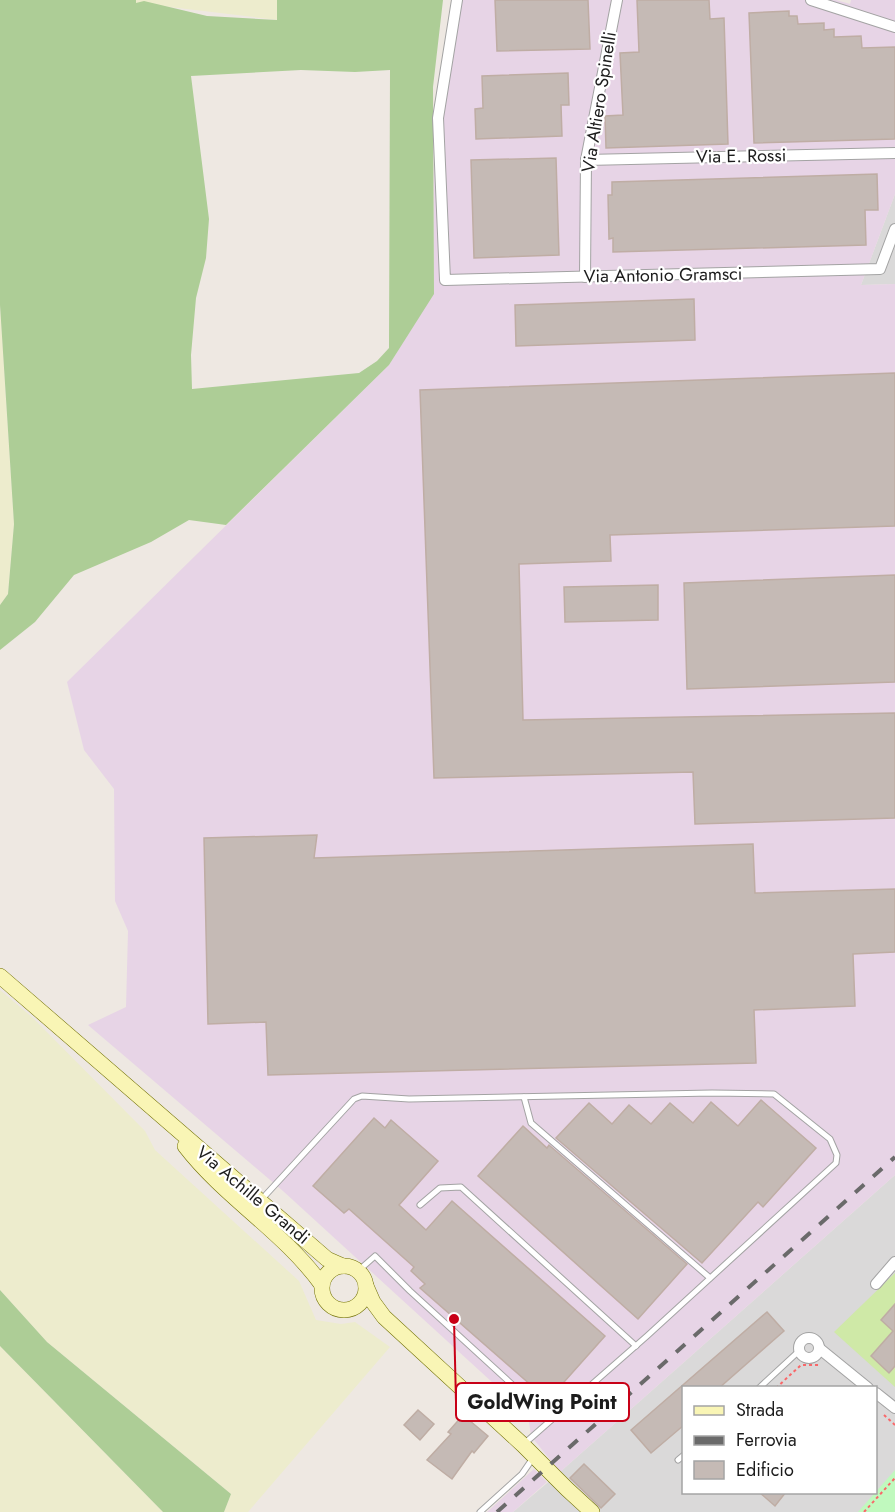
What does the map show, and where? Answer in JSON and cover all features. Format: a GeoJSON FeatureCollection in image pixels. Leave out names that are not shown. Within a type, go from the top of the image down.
{"type":"FeatureCollection","features":[{"type":"Feature","properties":{"kind":"street","name":"Via Antonio Gramsci"},"geometry":{"type":"LineString","coordinates":[[457,0],[438,118],[445,280],[880,269],[895,229]]}},
{"type":"Feature","properties":{"kind":"street","name":"Via Altiero Spinelli"},"geometry":{"type":"LineString","coordinates":[[585,277],[586,160],[616,0]]}},
{"type":"Feature","properties":{"kind":"street"},"geometry":{"type":"LineString","coordinates":[[811,0],[895,27]]}},
{"type":"Feature","properties":{"kind":"street","name":"Via E. Rossi"},"geometry":{"type":"LineString","coordinates":[[586,160],[895,153]]}},
{"type":"Feature","properties":{"kind":"street","name":"Via Achille Grandi"},"geometry":{"type":"LineString","coordinates":[[2,982],[327,1259],[358,1271],[384,1317],[592,1512]]}},
{"type":"Feature","properties":{"kind":"street","name":"Via Achille Grandi"},"geometry":{"type":"LineString","coordinates":[[165,1120],[203,1170],[308,1266],[322,1285],[323,1296],[331,1306],[344,1310],[351,1308],[367,1311],[384,1317]]}},
{"type":"Feature","properties":{"kind":"street"},"geometry":{"type":"LineString","coordinates":[[876,1284],[894,1264]]}},
{"type":"Feature","properties":{"kind":"street"},"geometry":{"type":"LineString","coordinates":[[322,1285],[329,1271],[343,1266]]}},
{"type":"Feature","properties":{"kind":"street"},"geometry":{"type":"LineString","coordinates":[[351,1308],[363,1298],[366,1286]]}},
{"type":"Feature","properties":{"kind":"street"},"geometry":{"type":"LineString","coordinates":[[800,1351],[804,1356],[810,1358],[817,1355],[820,1349],[866,1386]]}},
{"type":"Feature","properties":{"kind":"street"},"geometry":{"type":"LineString","coordinates":[[877,1394],[895,1408]]}},
{"type":"Feature","properties":{"kind":"lane"},"geometry":{"type":"LineString","coordinates":[[260,1201],[354,1099],[362,1096],[409,1099],[712,1093],[774,1094],[830,1139],[837,1155],[836,1163],[636,1346],[551,1420],[528,1451],[522,1474],[480,1512]]}},
{"type":"Feature","properties":{"kind":"lane"},"geometry":{"type":"LineString","coordinates":[[524,1097],[531,1123],[710,1278]]}},
{"type":"Feature","properties":{"kind":"lane"},"geometry":{"type":"LineString","coordinates":[[420,1205],[440,1188],[461,1187],[636,1346]]}},
{"type":"Feature","properties":{"kind":"lane"},"geometry":{"type":"LineString","coordinates":[[358,1271],[375,1256],[551,1420]]}},
{"type":"Feature","properties":{"kind":"lane"},"geometry":{"type":"LineString","coordinates":[[761,1386],[800,1351]]}},
{"type":"Feature","properties":{"kind":"lane"},"geometry":{"type":"LineString","coordinates":[[678,1460],[682,1457]]}},
{"type":"Feature","properties":{"kind":"path"},"geometry":{"type":"LineString","coordinates":[[778,1386],[801,1365],[825,1365]]}},
{"type":"Feature","properties":{"kind":"path"},"geometry":{"type":"LineString","coordinates":[[882,1413],[895,1425]]}},
{"type":"Feature","properties":{"kind":"path"},"geometry":{"type":"LineString","coordinates":[[864,1512],[895,1478]]}},
{"type":"Feature","properties":{"kind":"shaded area"},"geometry":{"type":"Polygon","coordinates":[[[452,0],[836,0],[850,4],[851,0],[895,0],[895,194],[861,285],[895,284],[895,1175],[560,1472],[531,1436],[528,1415],[283,1191],[88,1025],[126,1007],[128,931],[115,901],[114,789],[84,750],[67,682],[389,365],[433,294],[434,119],[452,0]]]}},
{"type":"Feature","properties":{"kind":"shaded area"},"geometry":{"type":"Polygon","coordinates":[[[895,194],[895,284],[861,285],[895,194]]]}},
{"type":"Feature","properties":{"kind":"shaded area"},"geometry":{"type":"Polygon","coordinates":[[[895,1175],[895,1512],[513,1512],[560,1472],[895,1175]]]}},
{"type":"Feature","properties":{"kind":"shaded area"},"geometry":{"type":"Polygon","coordinates":[[[534,1469],[547,1482],[513,1512],[487,1512],[534,1469]]]}},
{"type":"Feature","properties":{"kind":"green space"},"geometry":{"type":"Polygon","coordinates":[[[0,0],[136,0],[136,3],[144,1],[207,16],[277,20],[277,0],[443,0],[433,87],[434,294],[389,365],[226,525],[189,520],[151,542],[74,575],[35,622],[0,650],[0,605],[8,594],[14,524],[0,305],[0,0]],[[301,70],[191,76],[209,219],[206,258],[196,298],[191,355],[192,389],[359,373],[377,361],[389,348],[390,70],[355,72],[301,70]]]}},
{"type":"Feature","properties":{"kind":"green space"},"geometry":{"type":"Polygon","coordinates":[[[135,0],[279,0],[278,20],[136,3],[135,0]]]}},
{"type":"Feature","properties":{"kind":"green space"},"geometry":{"type":"Polygon","coordinates":[[[0,305],[14,524],[8,594],[0,605],[0,305]]]}},
{"type":"Feature","properties":{"kind":"green space"},"geometry":{"type":"Polygon","coordinates":[[[0,990],[33,1018],[145,1131],[155,1150],[299,1281],[316,1320],[341,1324],[355,1322],[390,1347],[248,1512],[224,1512],[231,1494],[47,1342],[0,1290],[0,990]]]}},
{"type":"Feature","properties":{"kind":"green space"},"geometry":{"type":"Polygon","coordinates":[[[895,1273],[895,1387],[834,1332],[895,1273]]]}},
{"type":"Feature","properties":{"kind":"green space"},"geometry":{"type":"Polygon","coordinates":[[[0,1290],[47,1342],[231,1494],[224,1512],[163,1512],[0,1346],[0,1290]]]}},
{"type":"Feature","properties":{"kind":"green space"},"geometry":{"type":"Polygon","coordinates":[[[0,1346],[163,1512],[0,1512],[0,1346]]]}},
{"type":"Feature","properties":{"kind":"green space"},"geometry":{"type":"Polygon","coordinates":[[[895,1470],[895,1512],[858,1512],[874,1494],[877,1494],[877,1490],[895,1470]]]}},
{"type":"Feature","properties":{"kind":"building"},"geometry":{"type":"Polygon","coordinates":[[[495,0],[588,0],[590,49],[497,51],[495,0]]]}},
{"type":"Feature","properties":{"kind":"building"},"geometry":{"type":"Polygon","coordinates":[[[637,0],[709,0],[710,19],[724,18],[728,144],[606,148],[605,116],[623,115],[620,53],[639,52],[637,0]]]}},
{"type":"Feature","properties":{"kind":"building"},"geometry":{"type":"Polygon","coordinates":[[[789,11],[789,16],[797,16],[798,24],[824,23],[824,30],[834,29],[834,37],[861,36],[862,48],[895,47],[895,139],[754,143],[749,13],[789,11]]]}},
{"type":"Feature","properties":{"kind":"building"},"geometry":{"type":"Polygon","coordinates":[[[568,73],[569,105],[561,105],[562,136],[476,139],[475,109],[483,108],[482,76],[568,73]]]}},
{"type":"Feature","properties":{"kind":"building"},"geometry":{"type":"Polygon","coordinates":[[[556,158],[559,255],[474,258],[471,160],[556,158]]]}},
{"type":"Feature","properties":{"kind":"building"},"geometry":{"type":"Polygon","coordinates":[[[877,174],[878,210],[865,210],[866,245],[613,252],[613,238],[609,239],[608,195],[612,195],[612,182],[877,174]]]}},
{"type":"Feature","properties":{"kind":"building"},"geometry":{"type":"Polygon","coordinates":[[[694,299],[695,340],[516,346],[515,305],[694,299]]]}},
{"type":"Feature","properties":{"kind":"building"},"geometry":{"type":"Polygon","coordinates":[[[895,373],[895,526],[610,535],[611,561],[519,564],[523,720],[895,713],[895,818],[695,824],[693,772],[434,778],[420,390],[895,373]]]}},
{"type":"Feature","properties":{"kind":"building"},"geometry":{"type":"Polygon","coordinates":[[[895,575],[895,682],[687,689],[684,583],[895,575]]]}},
{"type":"Feature","properties":{"kind":"building"},"geometry":{"type":"Polygon","coordinates":[[[658,585],[658,620],[565,622],[564,587],[658,585]]]}},
{"type":"Feature","properties":{"kind":"building"},"geometry":{"type":"Polygon","coordinates":[[[317,835],[314,858],[753,844],[755,893],[895,889],[895,952],[853,954],[855,1006],[754,1010],[756,1063],[268,1075],[266,1022],[208,1024],[204,838],[317,835]]]}},
{"type":"Feature","properties":{"kind":"building"},"geometry":{"type":"Polygon","coordinates":[[[761,1100],[816,1148],[763,1207],[758,1202],[702,1263],[556,1138],[589,1103],[612,1124],[629,1105],[651,1124],[670,1103],[693,1123],[711,1102],[738,1126],[761,1100]]]}},
{"type":"Feature","properties":{"kind":"building"},"geometry":{"type":"Polygon","coordinates":[[[374,1118],[385,1128],[391,1120],[438,1161],[399,1205],[426,1230],[452,1201],[605,1336],[548,1400],[420,1288],[425,1284],[411,1271],[414,1267],[349,1209],[344,1213],[313,1186],[374,1118]]]}},
{"type":"Feature","properties":{"kind":"building"},"geometry":{"type":"Polygon","coordinates":[[[523,1126],[547,1148],[549,1145],[687,1264],[638,1319],[478,1176],[523,1126]]]}},
{"type":"Feature","properties":{"kind":"building"},"geometry":{"type":"Polygon","coordinates":[[[895,1304],[895,1366],[889,1373],[871,1356],[893,1331],[881,1320],[895,1304]]]}},
{"type":"Feature","properties":{"kind":"building"},"geometry":{"type":"Polygon","coordinates":[[[767,1312],[784,1331],[721,1386],[682,1386],[682,1427],[651,1453],[631,1430],[767,1312]]]}},
{"type":"Feature","properties":{"kind":"building"},"geometry":{"type":"Polygon","coordinates":[[[418,1410],[434,1424],[420,1440],[404,1425],[418,1410]]]}},
{"type":"Feature","properties":{"kind":"building"},"geometry":{"type":"Polygon","coordinates":[[[463,1415],[488,1436],[474,1453],[472,1451],[452,1479],[427,1460],[451,1434],[448,1432],[463,1415]]]}},
{"type":"Feature","properties":{"kind":"building"},"geometry":{"type":"Polygon","coordinates":[[[584,1464],[615,1494],[601,1508],[570,1478],[584,1464]]]}},
{"type":"Feature","properties":{"kind":"building"},"geometry":{"type":"Polygon","coordinates":[[[761,1494],[784,1494],[775,1506],[761,1494]]]}},
{"type":"Feature","properties":{"kind":"railway"},"geometry":{"type":"LineString","coordinates":[[497,1512],[895,1157]]}},
{"type":"Feature","properties":{"kind":"place","name":"GoldWing Point"},"geometry":{"type":"Point","coordinates":[454,1319]}}]}
